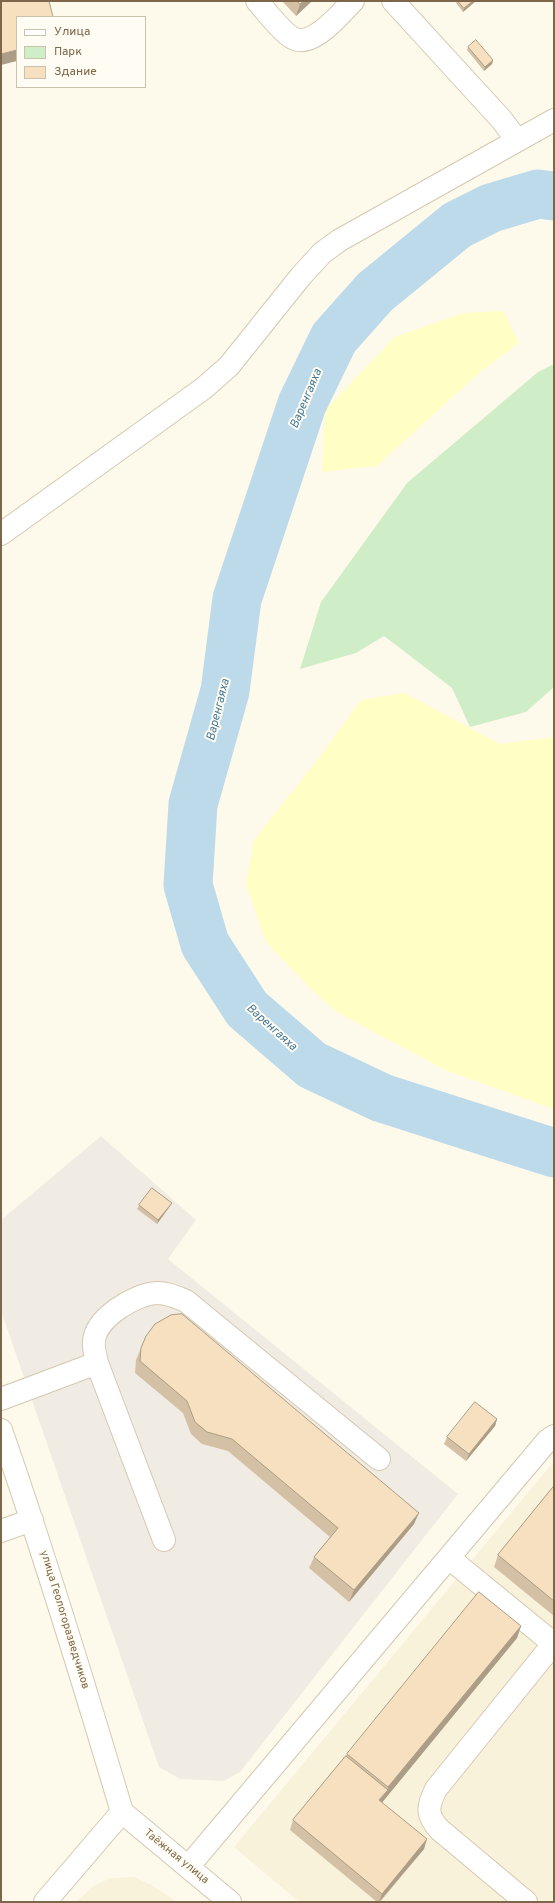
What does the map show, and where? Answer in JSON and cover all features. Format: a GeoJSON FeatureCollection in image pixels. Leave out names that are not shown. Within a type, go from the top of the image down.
{"type":"FeatureCollection","features":[{"type":"Feature","properties":{"kind":"street"},"geometry":{"type":"LineString","coordinates":[[257,1],[291,38],[300,41],[309,40],[317,34],[353,1]]}},
{"type":"Feature","properties":{"kind":"street"},"geometry":{"type":"LineString","coordinates":[[393,1],[501,119],[517,140]]}},
{"type":"Feature","properties":{"kind":"street"},"geometry":{"type":"LineString","coordinates":[[1,534],[204,388],[229,366],[301,276],[322,253],[340,240],[554,120]]}},
{"type":"Feature","properties":{"kind":"street"},"geometry":{"type":"LineString","coordinates":[[164,1540],[97,1363],[94,1341],[101,1326],[111,1313],[126,1302],[144,1295],[156,1293],[170,1294],[186,1301],[379,1459]]}},
{"type":"Feature","properties":{"kind":"street"},"geometry":{"type":"LineString","coordinates":[[1,1399],[97,1363]]}},
{"type":"Feature","properties":{"kind":"street","name":"улица Геологоразведчиков"},"geometry":{"type":"LineString","coordinates":[[1,1430],[78,1663],[122,1812]]}},
{"type":"Feature","properties":{"kind":"street"},"geometry":{"type":"LineString","coordinates":[[188,1868],[547,1441],[554,1436]]}},
{"type":"Feature","properties":{"kind":"street"},"geometry":{"type":"LineString","coordinates":[[1,1531],[32,1520]]}},
{"type":"Feature","properties":{"kind":"street"},"geometry":{"type":"LineString","coordinates":[[449,1558],[554,1643],[436,1789],[429,1804],[431,1820],[440,1830],[526,1902]]}},
{"type":"Feature","properties":{"kind":"street"},"geometry":{"type":"LineString","coordinates":[[45,1902],[122,1812]]}},
{"type":"Feature","properties":{"kind":"street","name":"Таёжная улица"},"geometry":{"type":"LineString","coordinates":[[122,1812],[230,1902]]}},
{"type":"Feature","properties":{"kind":"shaded area"},"geometry":{"type":"Polygon","coordinates":[[[101,1136],[196,1220],[168,1259],[458,1494],[240,1772],[224,1781],[180,1779],[159,1767],[1,1311],[1,1220],[101,1136]]]}},
{"type":"Feature","properties":{"kind":"shaded area"},"geometry":{"type":"Polygon","coordinates":[[[554,1461],[554,1902],[299,1902],[234,1847],[554,1461]]]}},
{"type":"Feature","properties":{"kind":"shaded area"},"geometry":{"type":"Polygon","coordinates":[[[135,1877],[155,1887],[177,1902],[77,1902],[92,1887],[110,1878],[135,1877]]]}},
{"type":"Feature","properties":{"kind":"green space"},"geometry":{"type":"Polygon","coordinates":[[[554,364],[554,687],[526,712],[470,727],[452,688],[384,636],[356,653],[300,669],[321,602],[407,483],[538,372],[554,364]]]}},
{"type":"Feature","properties":{"kind":"sand"},"geometry":{"type":"Polygon","coordinates":[[[503,311],[519,343],[479,373],[377,466],[322,472],[325,410],[395,337],[463,313],[503,311]]]}},
{"type":"Feature","properties":{"kind":"sand"},"geometry":{"type":"Polygon","coordinates":[[[405,693],[500,744],[554,737],[554,1109],[445,1070],[337,1012],[310,988],[266,942],[246,884],[254,840],[322,754],[361,700],[405,693]]]}},
{"type":"Feature","properties":{"kind":"building"},"geometry":{"type":"Polygon","coordinates":[[[1,1],[49,1],[53,16],[16,16],[16,50],[1,54],[1,1]]]}},
{"type":"Feature","properties":{"kind":"building"},"geometry":{"type":"Polygon","coordinates":[[[458,1],[473,1],[464,8],[458,1]]]}},
{"type":"Feature","properties":{"kind":"building"},"geometry":{"type":"Polygon","coordinates":[[[476,40],[493,60],[485,67],[468,47],[476,40]]]}},
{"type":"Feature","properties":{"kind":"building"},"geometry":{"type":"Polygon","coordinates":[[[152,1188],[172,1203],[158,1220],[139,1205],[152,1188]]]}},
{"type":"Feature","properties":{"kind":"building"},"geometry":{"type":"Polygon","coordinates":[[[182,1314],[419,1513],[354,1590],[314,1557],[338,1528],[232,1439],[207,1432],[195,1422],[187,1401],[140,1361],[141,1348],[146,1336],[155,1324],[171,1315],[182,1314]]]}},
{"type":"Feature","properties":{"kind":"building"},"geometry":{"type":"Polygon","coordinates":[[[475,1402],[497,1419],[469,1454],[447,1437],[475,1402]]]}},
{"type":"Feature","properties":{"kind":"building"},"geometry":{"type":"Polygon","coordinates":[[[554,1486],[554,1601],[498,1555],[554,1486]]]}},
{"type":"Feature","properties":{"kind":"building"},"geometry":{"type":"Polygon","coordinates":[[[479,1592],[521,1626],[388,1787],[347,1754],[479,1592]]]}},
{"type":"Feature","properties":{"kind":"building"},"geometry":{"type":"Polygon","coordinates":[[[346,1756],[388,1790],[379,1800],[427,1839],[382,1894],[293,1820],[346,1756]]]}},
{"type":"Feature","properties":{"kind":"waterway","name":"Варенгаяха"},"geometry":{"type":"LineString","coordinates":[[554,196],[538,194],[491,208],[457,225],[375,292],[334,338],[302,404],[237,599],[225,691],[193,804],[188,885],[205,944],[247,1009],[312,1065],[382,1098],[554,1153]]}}]}
